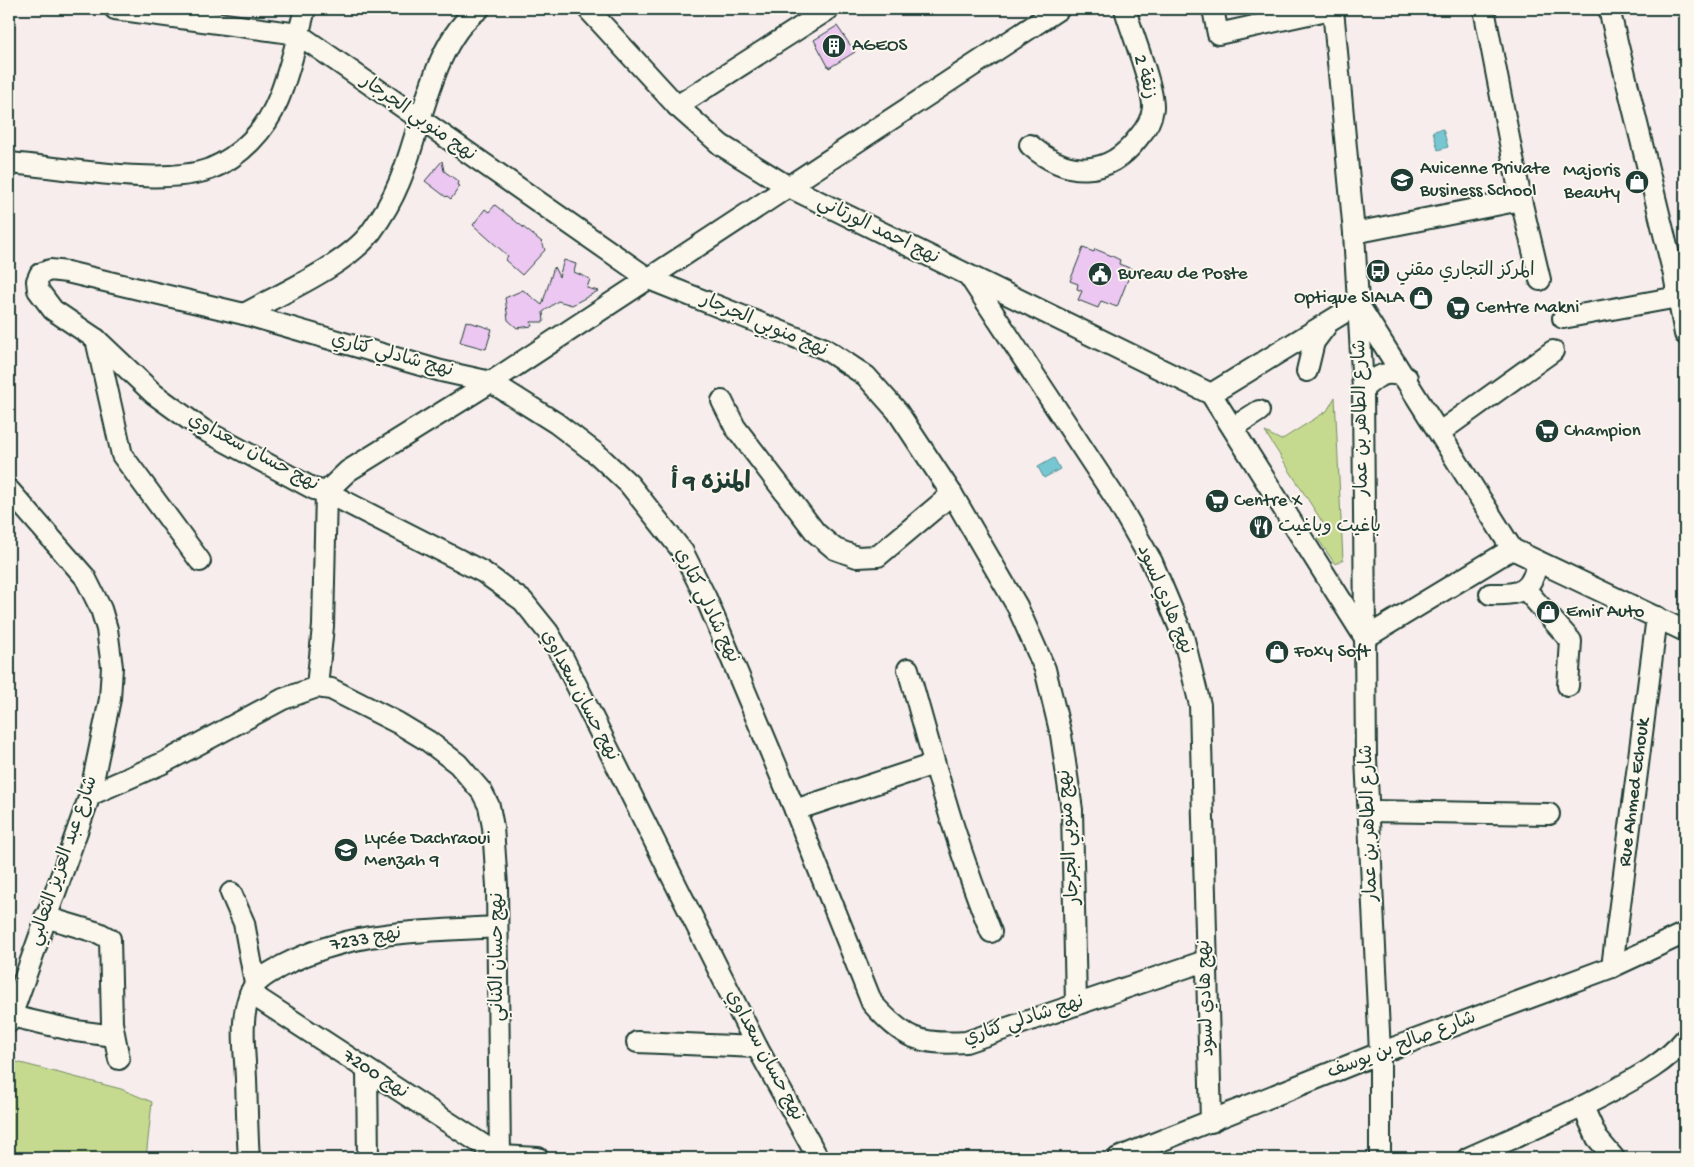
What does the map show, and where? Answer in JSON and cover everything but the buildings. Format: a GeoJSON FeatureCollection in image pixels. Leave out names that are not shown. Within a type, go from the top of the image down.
{"type":"FeatureCollection","features":[{"type":"Feature","properties":{"kind":"street","name":"نهج منوبي الجرجار"},"geometry":{"type":"LineString","coordinates":[[115,9],[135,10],[298,34],[420,121],[649,279],[825,349],[866,376],[897,411],[952,494],[1017,606],[1045,669],[1061,735],[1072,810],[1076,1004]]}},
{"type":"Feature","properties":{"kind":"street"},"geometry":{"type":"LineString","coordinates":[[9,163],[118,174],[176,176],[210,169],[238,153],[261,130],[278,101],[305,9]]}},
{"type":"Feature","properties":{"kind":"street"},"geometry":{"type":"LineString","coordinates":[[244,314],[351,254],[370,234],[386,210],[399,182],[444,51],[460,27],[479,9]]}},
{"type":"Feature","properties":{"kind":"street","name":"نهج احمد الورتاني"},"geometry":{"type":"LineString","coordinates":[[588,9],[677,106],[721,145],[787,186],[1211,394]]}},
{"type":"Feature","properties":{"kind":"street"},"geometry":{"type":"LineString","coordinates":[[677,106],[829,9]]}},
{"type":"Feature","properties":{"kind":"street"},"geometry":{"type":"LineString","coordinates":[[90,795],[163,763],[283,699],[317,687],[323,626],[326,492],[348,471],[491,382],[1059,9]]}},
{"type":"Feature","properties":{"kind":"street","name":"زنقة 2"},"geometry":{"type":"LineString","coordinates":[[1030,145],[1046,159],[1069,168],[1092,168],[1114,161],[1132,147],[1146,127],[1153,108],[1124,9]]}},
{"type":"Feature","properties":{"kind":"street"},"geometry":{"type":"LineString","coordinates":[[1214,9],[1218,34],[1332,9]]}},
{"type":"Feature","properties":{"kind":"street","name":"شارع الطاهر بن عمار"},"geometry":{"type":"LineString","coordinates":[[1332,9],[1354,233],[1363,389],[1365,638],[1369,811],[1380,1053],[1380,1158]]}},
{"type":"Feature","properties":{"kind":"street"},"geometry":{"type":"LineString","coordinates":[[1487,9],[1521,200],[1540,280]]}},
{"type":"Feature","properties":{"kind":"street"},"geometry":{"type":"LineString","coordinates":[[1610,9],[1680,272],[1678,297],[1685,334]]}},
{"type":"Feature","properties":{"kind":"street"},"geometry":{"type":"LineString","coordinates":[[1354,233],[1521,200]]}},
{"type":"Feature","properties":{"kind":"street","name":"نهج شادلي كتاري"},"geometry":{"type":"LineString","coordinates":[[37,281],[40,274],[50,270],[67,272],[244,314],[441,371],[491,382],[556,423],[598,455],[629,484],[683,552],[706,598],[795,810],[872,1003],[892,1026],[909,1036],[938,1044],[966,1042],[1205,961]]}},
{"type":"Feature","properties":{"kind":"street","name":"نهج هادي لسود"},"geometry":{"type":"LineString","coordinates":[[968,276],[1116,499],[1152,562],[1183,636],[1200,705],[1205,826],[1205,961],[1211,1122]]}},
{"type":"Feature","properties":{"kind":"street","name":"نهج حسان سعداوي"},"geometry":{"type":"LineString","coordinates":[[37,281],[38,290],[54,310],[96,339],[154,394],[202,429],[314,489],[326,492],[483,572],[523,601],[548,632],[757,1047],[818,1158]]}},
{"type":"Feature","properties":{"kind":"street"},"geometry":{"type":"LineString","coordinates":[[1563,318],[1678,297]]}},
{"type":"Feature","properties":{"kind":"street"},"geometry":{"type":"LineString","coordinates":[[1512,550],[1365,638],[1234,427],[1211,394],[1358,304],[1407,378],[1512,550],[1685,631]]}},
{"type":"Feature","properties":{"kind":"street"},"geometry":{"type":"LineString","coordinates":[[1308,371],[1314,342],[1329,323]]}},
{"type":"Feature","properties":{"kind":"street"},"geometry":{"type":"LineString","coordinates":[[96,339],[122,455],[200,561]]}},
{"type":"Feature","properties":{"kind":"street"},"geometry":{"type":"LineString","coordinates":[[1440,432],[1553,351]]}},
{"type":"Feature","properties":{"kind":"street"},"geometry":{"type":"LineString","coordinates":[[1363,389],[1382,374],[1395,373],[1407,378]]}},
{"type":"Feature","properties":{"kind":"street"},"geometry":{"type":"LineString","coordinates":[[722,401],[735,427],[816,533],[835,549],[857,557],[878,556],[952,494]]}},
{"type":"Feature","properties":{"kind":"street"},"geometry":{"type":"LineString","coordinates":[[1234,427],[1259,411]]}},
{"type":"Feature","properties":{"kind":"street","name":"شارع عبد العزيز الثعالبي"},"geometry":{"type":"LineString","coordinates":[[9,490],[85,577],[103,615],[112,667],[110,699],[90,795],[10,1019]]}},
{"type":"Feature","properties":{"kind":"street"},"geometry":{"type":"LineString","coordinates":[[1490,594],[1518,593],[1525,589],[1535,576],[1537,561]]}},
{"type":"Feature","properties":{"kind":"street"},"geometry":{"type":"LineString","coordinates":[[1525,589],[1571,641],[1568,686]]}},
{"type":"Feature","properties":{"kind":"street","name":"Rue Ahmed Echouk"},"geometry":{"type":"LineString","coordinates":[[1612,967],[1657,618]]}},
{"type":"Feature","properties":{"kind":"street"},"geometry":{"type":"LineString","coordinates":[[908,669],[934,764],[980,906],[991,932]]}},
{"type":"Feature","properties":{"kind":"street","name":"نهج حسان الكناني"},"geometry":{"type":"LineString","coordinates":[[317,687],[331,688],[428,741],[471,776],[489,806],[493,827],[498,886],[496,927],[500,1157]]}},
{"type":"Feature","properties":{"kind":"street"},"geometry":{"type":"LineString","coordinates":[[795,810],[934,764]]}},
{"type":"Feature","properties":{"kind":"street"},"geometry":{"type":"LineString","coordinates":[[1369,811],[1549,814]]}},
{"type":"Feature","properties":{"kind":"street"},"geometry":{"type":"LineString","coordinates":[[231,893],[244,923],[253,988],[244,1032],[248,1158]]}},
{"type":"Feature","properties":{"kind":"street"},"geometry":{"type":"LineString","coordinates":[[45,917],[99,933],[110,939],[114,1036],[119,1059]]}},
{"type":"Feature","properties":{"kind":"street","name":"نهج 7233"},"geometry":{"type":"LineString","coordinates":[[253,988],[269,973],[299,958],[325,947],[358,938],[400,932],[496,927]]}},
{"type":"Feature","properties":{"kind":"street","name":"شارع صالح بن يوسف"},"geometry":{"type":"LineString","coordinates":[[1118,1158],[1380,1053],[1612,967],[1685,933]]}},
{"type":"Feature","properties":{"kind":"street","name":"نهج 7200"},"geometry":{"type":"LineString","coordinates":[[253,988],[367,1070],[500,1157]]}},
{"type":"Feature","properties":{"kind":"street"},"geometry":{"type":"LineString","coordinates":[[10,1019],[114,1036]]}},
{"type":"Feature","properties":{"kind":"street"},"geometry":{"type":"LineString","coordinates":[[1468,1158],[1583,1108],[1645,1073],[1674,1052],[1685,1039]]}},
{"type":"Feature","properties":{"kind":"street"},"geometry":{"type":"LineString","coordinates":[[638,1042],[757,1047]]}},
{"type":"Feature","properties":{"kind":"street"},"geometry":{"type":"LineString","coordinates":[[367,1070],[368,1158]]}},
{"type":"Feature","properties":{"kind":"street"},"geometry":{"type":"LineString","coordinates":[[1583,1108],[1597,1138],[1614,1158]]}},
{"type":"Feature","properties":{"kind":"street"},"geometry":{"type":"LineString","coordinates":[[500,1157],[538,1158]]}},
{"type":"Feature","properties":{"kind":"green space"},"geometry":{"type":"Polygon","coordinates":[[[1335,397],[1343,560],[1335,564],[1318,539],[1328,531],[1265,432],[1281,440],[1327,411],[1335,397]]]}},
{"type":"Feature","properties":{"kind":"green space"},"geometry":{"type":"Polygon","coordinates":[[[9,1060],[121,1089],[152,1102],[146,1158],[9,1158],[9,1060]]]}},
{"type":"Feature","properties":{"kind":"water"},"geometry":{"type":"Polygon","coordinates":[[[1443,129],[1448,147],[1438,150],[1433,131],[1443,129]]]}},
{"type":"Feature","properties":{"kind":"water"},"geometry":{"type":"Polygon","coordinates":[[[1054,458],[1060,469],[1044,478],[1038,467],[1054,458]]]}},
{"type":"Feature","properties":{"kind":"place","name":"AGEOS"},"geometry":{"type":"Point","coordinates":[834,46]}},
{"type":"Feature","properties":{"kind":"place","name":"Avicenne Private Business School"},"geometry":{"type":"Point","coordinates":[1402,180]}},
{"type":"Feature","properties":{"kind":"place","name":"Majoris Beauty"},"geometry":{"type":"Point","coordinates":[1637,182]}},
{"type":"Feature","properties":{"kind":"place","name":"المركز التجاري مقني"},"geometry":{"type":"Point","coordinates":[1378,271]}},
{"type":"Feature","properties":{"kind":"place","name":"Bureau de Poste"},"geometry":{"type":"Point","coordinates":[1100,274]}},
{"type":"Feature","properties":{"kind":"place","name":"Optique SIALA"},"geometry":{"type":"Point","coordinates":[1421,298]}},
{"type":"Feature","properties":{"kind":"place","name":"Centre Makni"},"geometry":{"type":"Point","coordinates":[1458,308]}},
{"type":"Feature","properties":{"kind":"place","name":"Champion"},"geometry":{"type":"Point","coordinates":[1547,431]}},
{"type":"Feature","properties":{"kind":"place","name":"Centre X"},"geometry":{"type":"Point","coordinates":[1217,501]}},
{"type":"Feature","properties":{"kind":"place","name":"باغيت وباغيت"},"geometry":{"type":"Point","coordinates":[1261,527]}},
{"type":"Feature","properties":{"kind":"place","name":"Emir Auto"},"geometry":{"type":"Point","coordinates":[1548,612]}},
{"type":"Feature","properties":{"kind":"place","name":"Foxy Soft"},"geometry":{"type":"Point","coordinates":[1277,652]}},
{"type":"Feature","properties":{"kind":"place","name":"Lycée Dachraoui Menzah 9"},"geometry":{"type":"Point","coordinates":[346,850]}},
{"type":"Feature","properties":{"kind":"district","name":"المنزه 9 أ"},"geometry":{"type":"Point","coordinates":[711,483]}}]}
